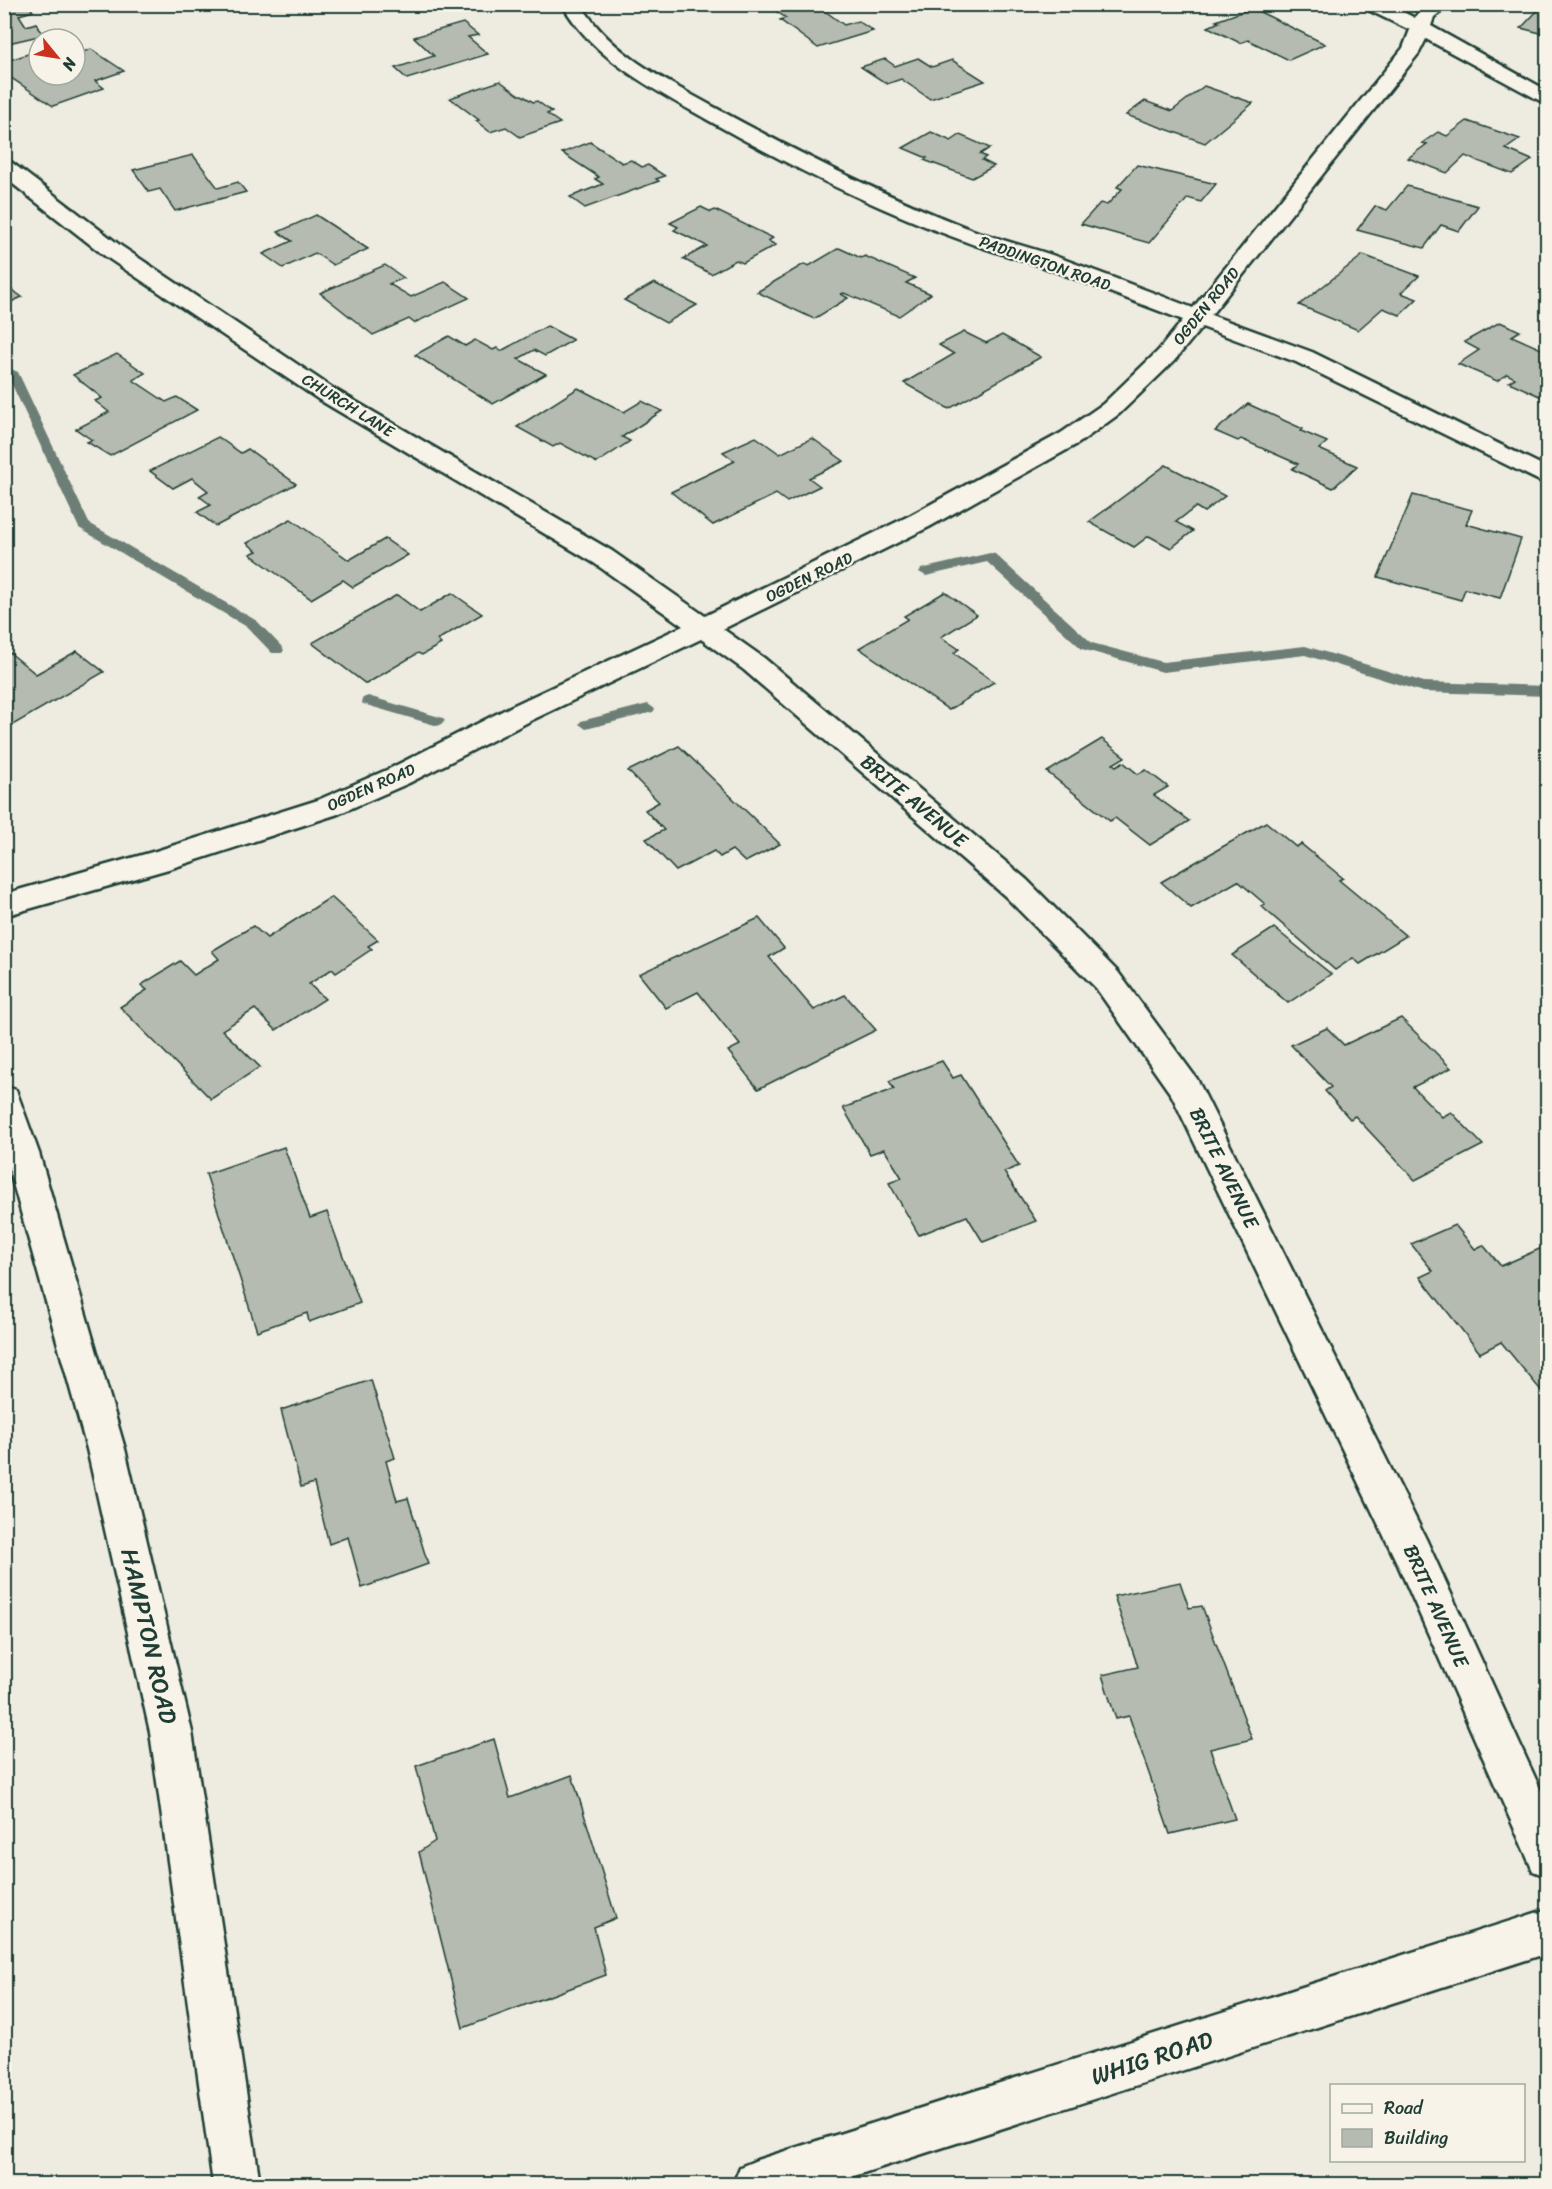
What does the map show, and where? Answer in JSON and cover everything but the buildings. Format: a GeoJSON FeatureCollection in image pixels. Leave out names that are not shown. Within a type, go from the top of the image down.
{"type":"FeatureCollection","features":[{"type":"Feature","properties":{"kind":"street","name":"PADDINGTON ROAD"},"geometry":{"type":"LineString","coordinates":[[571,4],[582,23],[604,45],[657,83],[850,186],[964,234],[1044,260],[1304,357],[1548,478]]}},
{"type":"Feature","properties":{"kind":"street"},"geometry":{"type":"LineString","coordinates":[[1371,4],[1420,28],[1548,99]]}},
{"type":"Feature","properties":{"kind":"street","name":"OGDEN ROAD"},"geometry":{"type":"LineString","coordinates":[[4,905],[139,867],[328,807],[399,776],[522,713],[789,587],[920,521],[1070,438],[1111,409],[1166,356],[1412,49],[1426,14],[1442,4]]}},
{"type":"Feature","properties":{"kind":"street","name":"CHURCH LANE"},"geometry":{"type":"LineString","coordinates":[[4,166],[113,251],[317,388],[603,557],[703,628]]}},
{"type":"Feature","properties":{"kind":"street","name":"BRITE AVENUE"},"geometry":{"type":"LineString","coordinates":[[703,628],[754,664],[1016,888],[1107,980],[1185,1088],[1412,1552],[1548,1856]]}},
{"type":"Feature","properties":{"kind":"street","name":"HAMPTON ROAD"},"geometry":{"type":"LineString","coordinates":[[4,1099],[26,1164],[106,1449],[171,1732],[237,2184]]}},
{"type":"Feature","properties":{"kind":"street","name":"WHIG ROAD"},"geometry":{"type":"LineString","coordinates":[[757,2184],[1548,1931]]}},
{"type":"Feature","properties":{"kind":"waterway"},"geometry":{"type":"LineString","coordinates":[[4,369],[12,372],[84,525],[252,624],[277,650]]}},
{"type":"Feature","properties":{"kind":"waterway"},"geometry":{"type":"LineString","coordinates":[[926,572],[990,557],[1087,646],[1163,667],[1305,650],[1423,687],[1548,691]]}},
{"type":"Feature","properties":{"kind":"waterway"},"geometry":{"type":"LineString","coordinates":[[368,701],[438,721]]}},
{"type":"Feature","properties":{"kind":"waterway"},"geometry":{"type":"LineString","coordinates":[[586,724],[648,709]]}}]}
